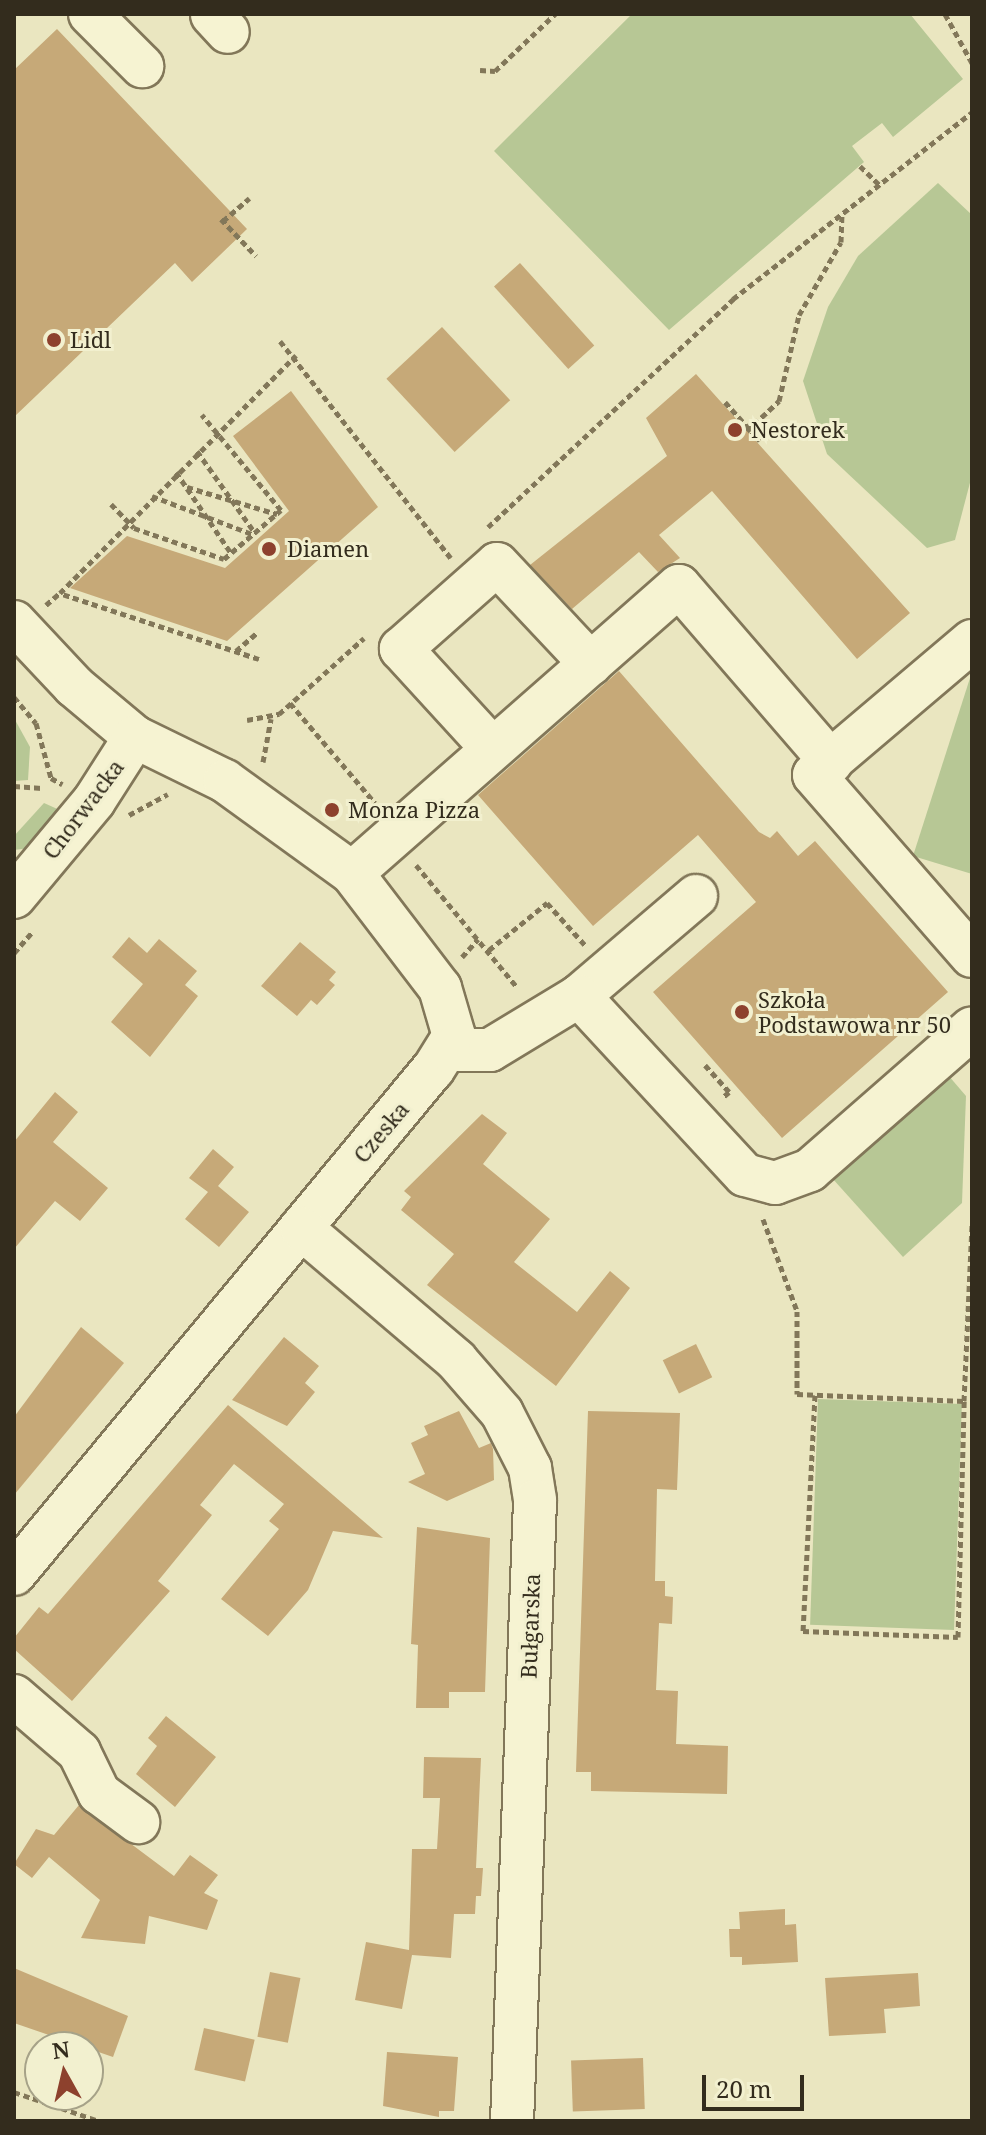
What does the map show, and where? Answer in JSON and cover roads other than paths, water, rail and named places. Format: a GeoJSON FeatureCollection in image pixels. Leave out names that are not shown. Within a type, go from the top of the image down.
{"type":"FeatureCollection","features":[{"type":"Feature","properties":{"kind":"street"},"geometry":{"type":"LineString","coordinates":[[90,14],[142,66]]}},
{"type":"Feature","properties":{"kind":"street"},"geometry":{"type":"LineString","coordinates":[[490,746],[401,649],[497,564],[591,664]]}},
{"type":"Feature","properties":{"kind":"street"},"geometry":{"type":"LineString","coordinates":[[352,873],[490,746],[591,664],[679,586],[831,762]]}},
{"type":"Feature","properties":{"kind":"street","name":"Chorwacka"},"geometry":{"type":"LineString","coordinates":[[14,622],[74,686],[135,737],[94,801],[18,884]]}},
{"type":"Feature","properties":{"kind":"street"},"geometry":{"type":"LineString","coordinates":[[972,641],[814,775],[972,956]]}},
{"type":"Feature","properties":{"kind":"street"},"geometry":{"type":"LineString","coordinates":[[135,737],[225,781],[352,873],[440,988],[453,1023],[448,1050],[490,1050],[594,984],[696,896]]}},
{"type":"Feature","properties":{"kind":"street"},"geometry":{"type":"LineString","coordinates":[[594,984],[745,1175],[765,1183],[810,1170],[972,1028]]}},
{"type":"Feature","properties":{"kind":"street","name":"Czeska"},"geometry":{"type":"LineString","coordinates":[[14,1574],[448,1050]]}},
{"type":"Feature","properties":{"kind":"street","name":"Bułgarska"},"geometry":{"type":"LineString","coordinates":[[301,1228],[456,1360],[502,1413],[530,1468],[535,1501],[512,2121]]}},
{"type":"Feature","properties":{"kind":"street"},"geometry":{"type":"LineString","coordinates":[[14,1696],[79,1752],[99,1793],[138,1822]]}},
{"type":"Feature","properties":{"kind":"place","name":"Lidl"},"geometry":{"type":"Point","coordinates":[54,340]}},
{"type":"Feature","properties":{"kind":"place","name":"Nestorek"},"geometry":{"type":"Point","coordinates":[735,430]}},
{"type":"Feature","properties":{"kind":"place","name":"Diamen"},"geometry":{"type":"Point","coordinates":[269,549]}},
{"type":"Feature","properties":{"kind":"place","name":"Monza Pizza"},"geometry":{"type":"Point","coordinates":[332,810]}},
{"type":"Feature","properties":{"kind":"place","name":"Szkoła Podstawowa nr 50"},"geometry":{"type":"Point","coordinates":[742,1012]}}]}
